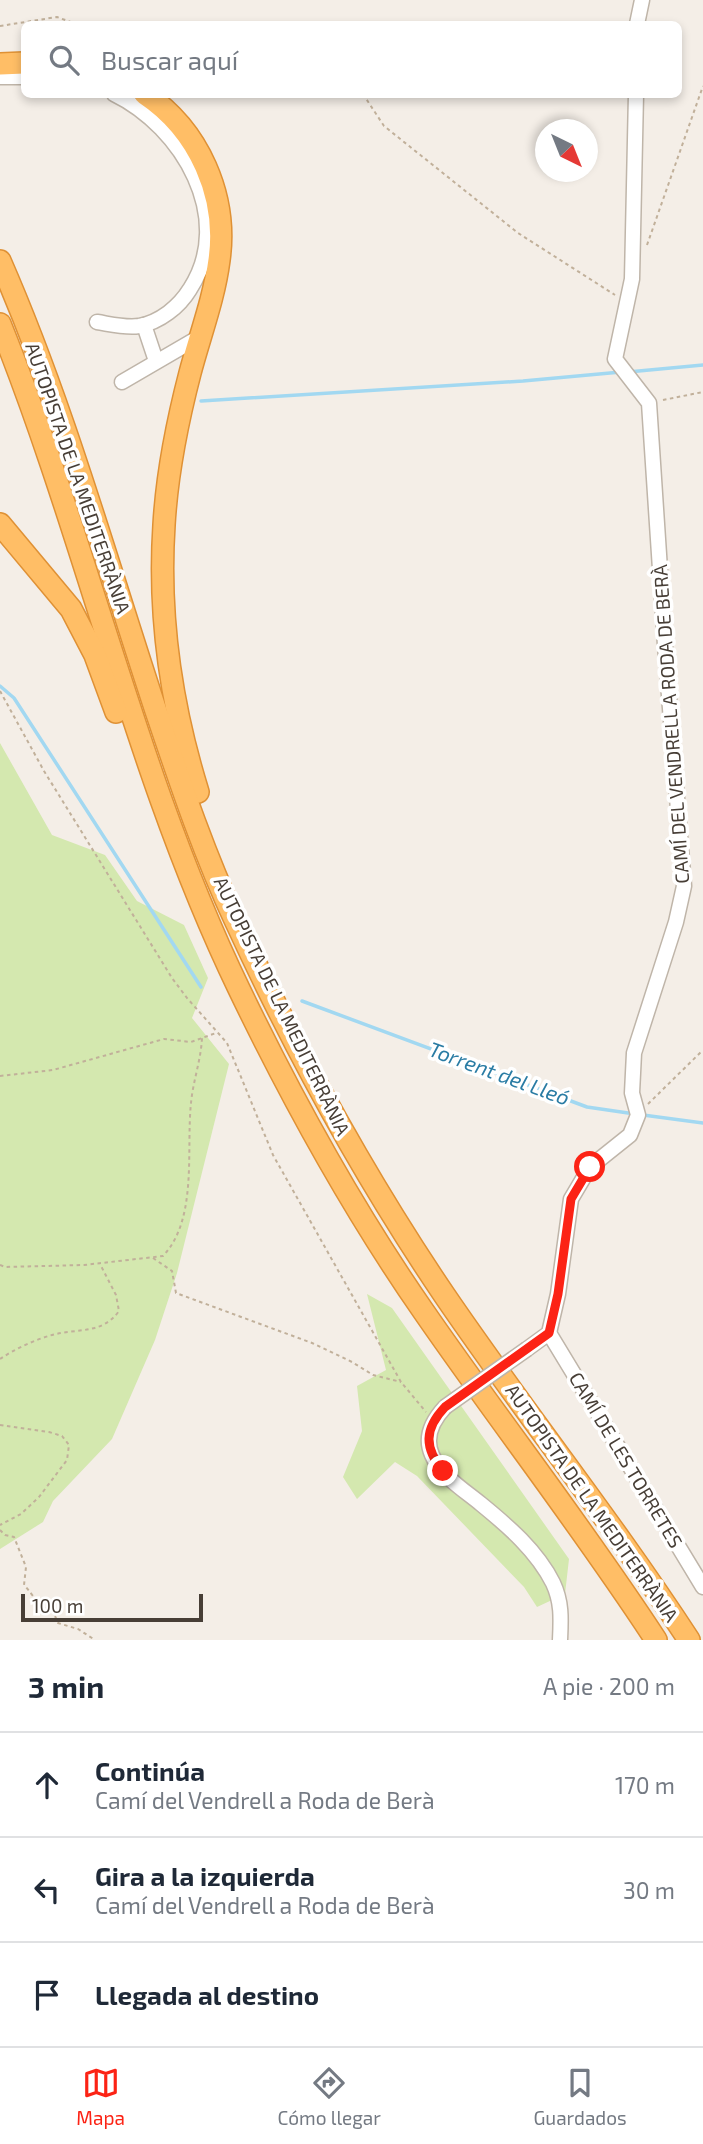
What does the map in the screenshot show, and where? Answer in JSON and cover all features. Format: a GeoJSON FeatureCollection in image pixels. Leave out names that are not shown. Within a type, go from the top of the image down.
{"type":"FeatureCollection","features":[{"type":"Feature","properties":{"kind":"highway"},"geometry":{"type":"LineString","coordinates":[[0,64],[21,63]]}},
{"type":"Feature","properties":{"kind":"highway"},"geometry":{"type":"LineString","coordinates":[[150,98],[168,112],[190,138],[207,167],[220,221],[220,258],[212,297],[181,407],[173,449],[165,511],[162,575],[168,657],[179,725],[262,975]]}},
{"type":"Feature","properties":{"kind":"highway","name":"AUTOPISTA DE LA MEDITERRÀNIA"},"geometry":{"type":"LineString","coordinates":[[0,261],[32,338],[82,478],[189,806],[235,921],[318,1087],[392,1213],[446,1296],[626,1548],[688,1640]]}},
{"type":"Feature","properties":{"kind":"highway","name":"AUTOPISTA DE LA MEDITERRÀNIA"},"geometry":{"type":"LineString","coordinates":[[0,324],[29,396],[157,791],[202,906],[290,1091],[387,1257],[656,1640]]}},
{"type":"Feature","properties":{"kind":"highway"},"geometry":{"type":"LineString","coordinates":[[0,524],[71,609],[95,655],[153,818],[190,911],[250,1042],[284,1108],[358,1235],[394,1290],[459,1362]]}},
{"type":"Feature","properties":{"kind":"street"},"geometry":{"type":"LineString","coordinates":[[638,21],[642,0]]}},
{"type":"Feature","properties":{"kind":"street"},"geometry":{"type":"LineString","coordinates":[[0,78],[21,77]]}},
{"type":"Feature","properties":{"kind":"street"},"geometry":{"type":"LineString","coordinates":[[97,322],[128,327],[144,325],[162,317],[179,303],[196,279],[202,263],[207,231],[194,176],[176,143],[142,110],[121,98]]}},
{"type":"Feature","properties":{"kind":"street"},"geometry":{"type":"LineString","coordinates":[[636,98],[632,279],[615,359],[649,403]]}},
{"type":"Feature","properties":{"kind":"street"},"geometry":{"type":"LineString","coordinates":[[144,325],[156,361]]}},
{"type":"Feature","properties":{"kind":"street"},"geometry":{"type":"LineString","coordinates":[[122,382],[201,336]]}},
{"type":"Feature","properties":{"kind":"street","name":"CAMÍ DEL VENDRELL A RODA DE BERÀ"},"geometry":{"type":"LineString","coordinates":[[638,1115],[632,1093],[634,1053],[676,922],[684,886],[649,403]]}},
{"type":"Feature","properties":{"kind":"street"},"geometry":{"type":"LineString","coordinates":[[560,1640],[561,1607],[545,1569],[521,1541],[438,1465],[430,1452],[429,1438],[434,1420],[445,1407],[549,1333],[558,1294],[571,1199],[590,1167],[630,1135],[638,1115]]}},
{"type":"Feature","properties":{"kind":"street","name":"CAMÍ DE LES TORRETES"},"geometry":{"type":"LineString","coordinates":[[549,1333],[703,1587]]}},
{"type":"Feature","properties":{"kind":"path"},"geometry":{"type":"LineString","coordinates":[[32,21],[57,17],[68,21]]}},
{"type":"Feature","properties":{"kind":"path"},"geometry":{"type":"LineString","coordinates":[[0,26],[21,23]]}},
{"type":"Feature","properties":{"kind":"path"},"geometry":{"type":"LineString","coordinates":[[645,252],[703,86]]}},
{"type":"Feature","properties":{"kind":"path"},"geometry":{"type":"LineString","coordinates":[[366,98],[384,126],[518,233],[627,303]]}},
{"type":"Feature","properties":{"kind":"path"},"geometry":{"type":"LineString","coordinates":[[649,403],[703,392]]}},
{"type":"Feature","properties":{"kind":"path"},"geometry":{"type":"LineString","coordinates":[[0,691],[44,771],[172,978],[227,1043],[273,1155],[401,1382],[434,1420]]}},
{"type":"Feature","properties":{"kind":"path"},"geometry":{"type":"LineString","coordinates":[[0,1076],[53,1070],[164,1039],[191,1042],[217,1032]]}},
{"type":"Feature","properties":{"kind":"path"},"geometry":{"type":"LineString","coordinates":[[0,1265],[5,1267],[99,1263],[163,1256],[171,1247],[182,1218],[189,1181],[191,1102],[202,1038]]}},
{"type":"Feature","properties":{"kind":"path"},"geometry":{"type":"LineString","coordinates":[[638,1115],[703,1050]]}},
{"type":"Feature","properties":{"kind":"path"},"geometry":{"type":"LineString","coordinates":[[152,1257],[172,1271],[176,1293],[312,1343],[373,1375],[401,1382]]}},
{"type":"Feature","properties":{"kind":"path"},"geometry":{"type":"LineString","coordinates":[[0,1359],[52,1335],[83,1331],[111,1322],[119,1311],[116,1295],[99,1263]]}},
{"type":"Feature","properties":{"kind":"path"},"geometry":{"type":"LineString","coordinates":[[0,1425],[49,1432],[62,1436],[69,1445],[67,1460],[39,1497],[21,1514],[0,1525]]}},
{"type":"Feature","properties":{"kind":"path"},"geometry":{"type":"LineString","coordinates":[[0,1530],[5,1535],[14,1537],[26,1567],[24,1586],[37,1602],[52,1609],[58,1623],[78,1629],[95,1640]]}},
{"type":"Feature","properties":{"kind":"green space"},"geometry":{"type":"Polygon","coordinates":[[[0,743],[52,835],[105,855],[137,901],[184,925],[208,978],[192,1018],[229,1064],[177,1273],[155,1340],[112,1439],[53,1501],[43,1522],[0,1549],[0,743]]]}},
{"type":"Feature","properties":{"kind":"green space"},"geometry":{"type":"Polygon","coordinates":[[[367,1294],[392,1308],[569,1559],[565,1594],[537,1607],[524,1587],[417,1476],[395,1462],[357,1499],[343,1477],[362,1431],[357,1386],[386,1370],[367,1294]]]}},
{"type":"Feature","properties":{"kind":"waterway"},"geometry":{"type":"LineString","coordinates":[[628,372],[703,365]]}},
{"type":"Feature","properties":{"kind":"waterway"},"geometry":{"type":"LineString","coordinates":[[201,401],[523,381],[621,372]]}},
{"type":"Feature","properties":{"kind":"waterway","name":"Torrent del Lleó"},"geometry":{"type":"LineString","coordinates":[[0,686],[14,698],[201,987]]}},
{"type":"Feature","properties":{"kind":"waterway","name":"Torrent del Lleó"},"geometry":{"type":"LineString","coordinates":[[302,1001],[587,1107],[635,1114]]}},
{"type":"Feature","properties":{"kind":"waterway","name":"Torrent del Lleó"},"geometry":{"type":"LineString","coordinates":[[643,1115],[703,1123]]}},
{"type":"Feature","properties":{"kind":"route"},"geometry":{"type":"LineString","coordinates":[[443,1471],[430,1452],[429,1433],[434,1420],[445,1407],[549,1333],[558,1294],[571,1199],[590,1167]]}}]}
